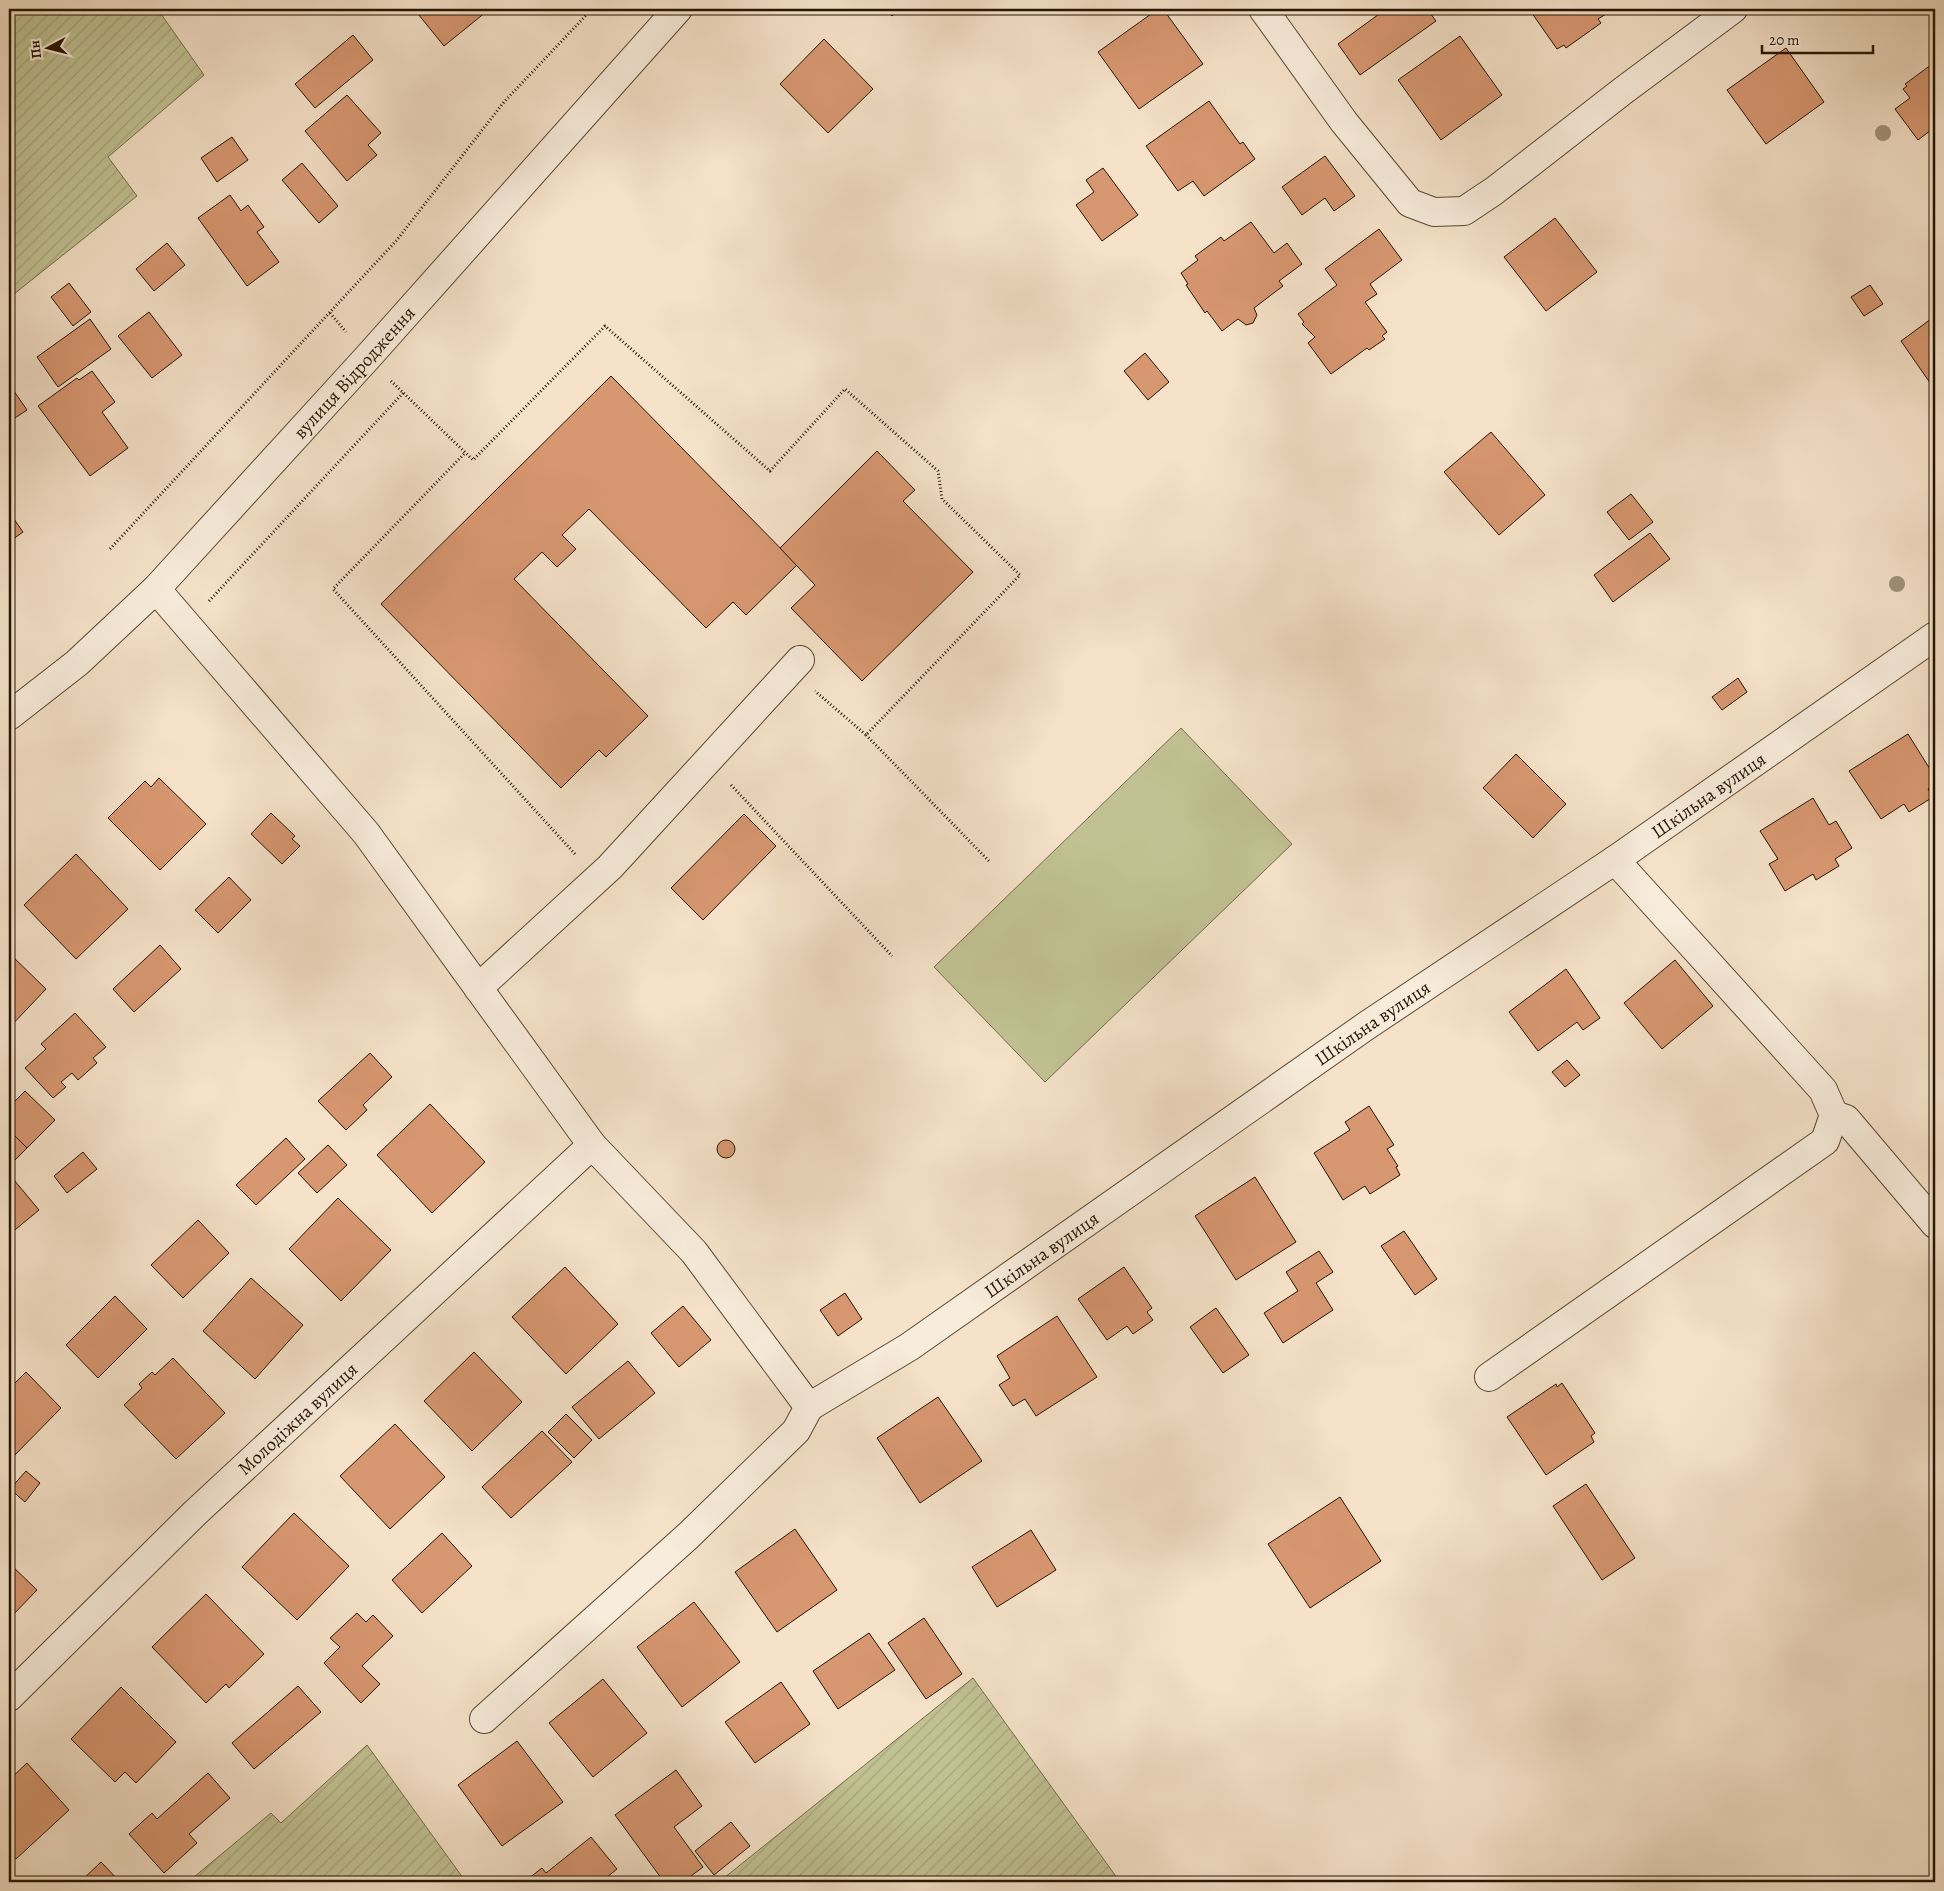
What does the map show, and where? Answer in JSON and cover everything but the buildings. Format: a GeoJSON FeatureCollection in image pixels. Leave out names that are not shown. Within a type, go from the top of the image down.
{"type":"FeatureCollection","features":[{"type":"Feature","properties":{"kind":"street","name":"вулиця Відродження"},"geometry":{"type":"LineString","coordinates":[[9,716],[77,663],[156,589],[367,358],[678,9]]}},
{"type":"Feature","properties":{"kind":"street"},"geometry":{"type":"LineString","coordinates":[[1263,9],[1344,122],[1410,203],[1434,212],[1464,211],[1494,192],[1616,96],[1733,9]]}},
{"type":"Feature","properties":{"kind":"street"},"geometry":{"type":"LineString","coordinates":[[156,589],[366,833],[592,1145],[694,1252],[809,1407],[796,1430],[688,1536],[484,1719]]}},
{"type":"Feature","properties":{"kind":"street","name":"Шкільна вулиця"},"geometry":{"type":"LineString","coordinates":[[809,1407],[909,1347],[1366,1026],[1615,860],[1935,636]]}},
{"type":"Feature","properties":{"kind":"street"},"geometry":{"type":"LineString","coordinates":[[478,988],[598,879],[795,665]]}},
{"type":"Feature","properties":{"kind":"street"},"geometry":{"type":"LineString","coordinates":[[1489,1377],[1825,1141],[1834,1115],[1823,1090],[1615,860]]}},
{"type":"Feature","properties":{"kind":"street"},"geometry":{"type":"LineString","coordinates":[[1834,1115],[1846,1119],[1935,1224]]}},
{"type":"Feature","properties":{"kind":"street","name":"Молодіжна вулиця"},"geometry":{"type":"LineString","coordinates":[[9,1697],[195,1513],[592,1145]]}},
{"type":"Feature","properties":{"kind":"path"},"geometry":{"type":"LineString","coordinates":[[110,549],[396,241],[504,102],[592,9]]}},
{"type":"Feature","properties":{"kind":"path"},"geometry":{"type":"LineString","coordinates":[[330,313],[349,336]]}},
{"type":"Feature","properties":{"kind":"path"},"geometry":{"type":"LineString","coordinates":[[387,377],[464,454],[473,460],[605,326],[770,472],[845,389],[938,471],[942,499],[1020,575],[866,735]]}},
{"type":"Feature","properties":{"kind":"path"},"geometry":{"type":"LineString","coordinates":[[187,625],[403,393]]}},
{"type":"Feature","properties":{"kind":"path"},"geometry":{"type":"LineString","coordinates":[[464,454],[333,589],[598,879]]}},
{"type":"Feature","properties":{"kind":"path"},"geometry":{"type":"LineString","coordinates":[[795,665],[989,861]]}},
{"type":"Feature","properties":{"kind":"path"},"geometry":{"type":"LineString","coordinates":[[708,761],[892,956]]}},
{"type":"Feature","properties":{"kind":"green space"},"geometry":{"type":"Polygon","coordinates":[[[9,9],[166,9],[161,14],[204,75],[108,157],[137,196],[9,298],[9,9]]]}},
{"type":"Feature","properties":{"kind":"green space"},"geometry":{"type":"Polygon","coordinates":[[[1181,728],[1292,844],[1045,1082],[934,967],[1181,728]]]}},
{"type":"Feature","properties":{"kind":"green space"},"geometry":{"type":"Polygon","coordinates":[[[973,1678],[1120,1882],[719,1882],[973,1678]]]}},
{"type":"Feature","properties":{"kind":"green space"},"geometry":{"type":"Polygon","coordinates":[[[367,1745],[466,1882],[188,1882],[271,1813],[281,1823],[367,1745]]]}}]}
